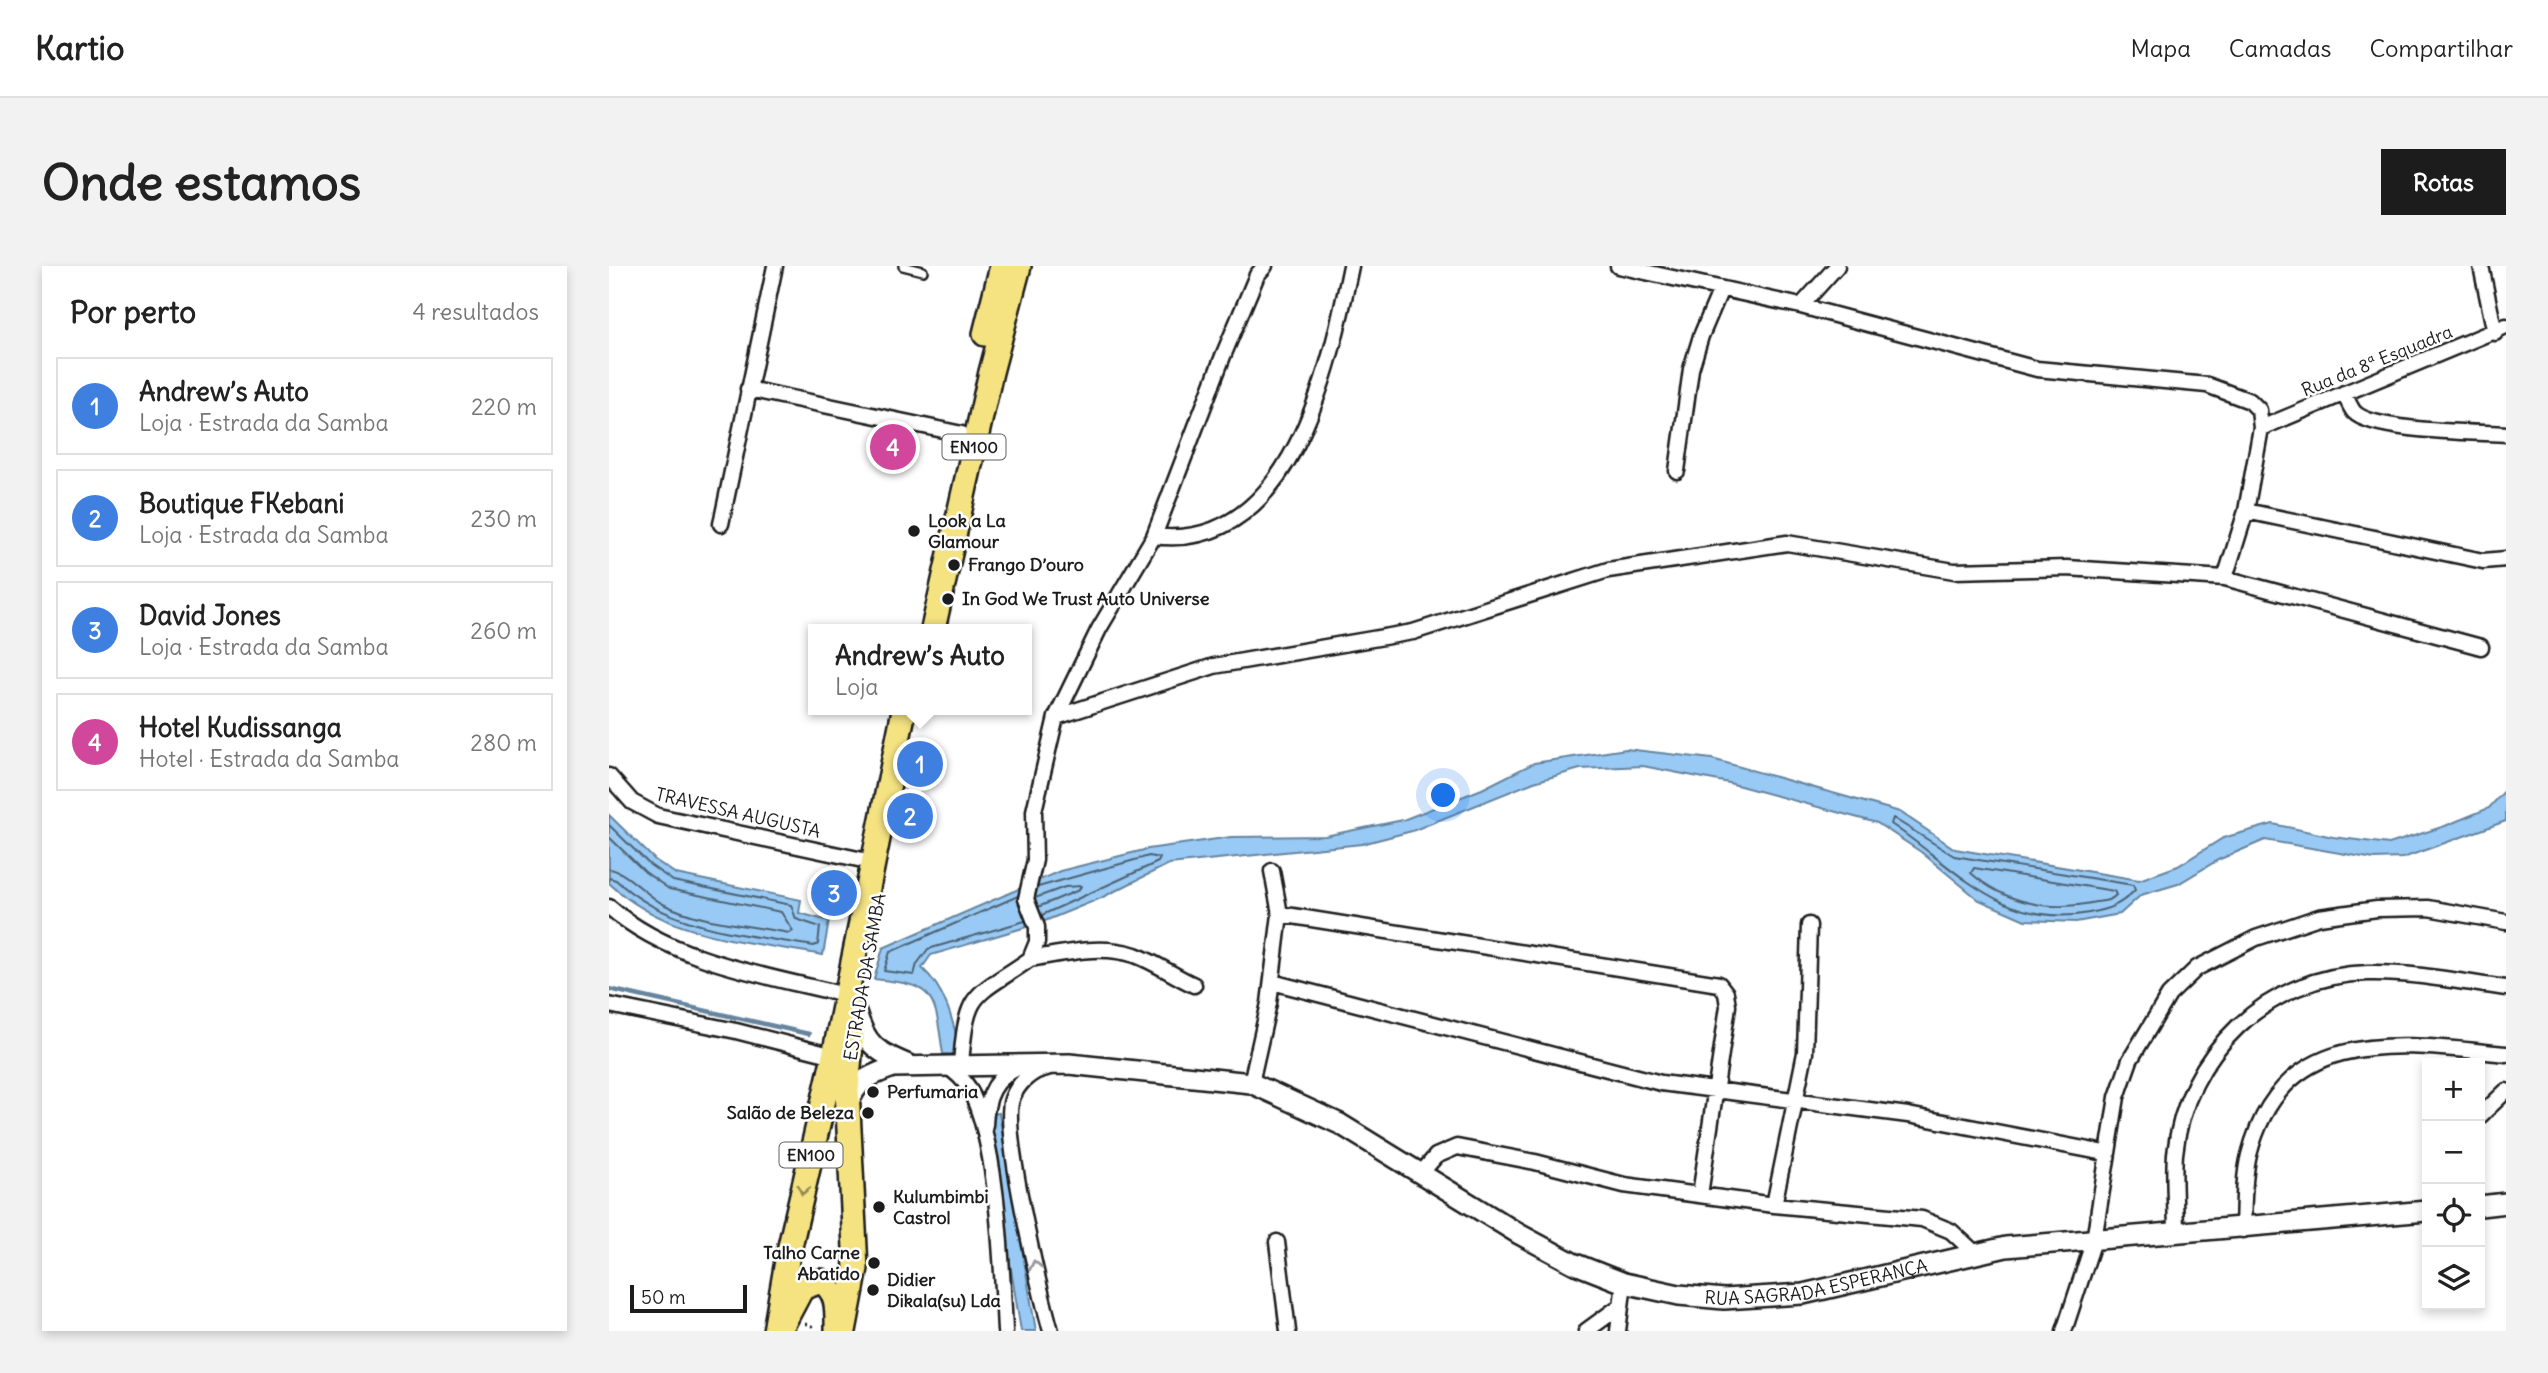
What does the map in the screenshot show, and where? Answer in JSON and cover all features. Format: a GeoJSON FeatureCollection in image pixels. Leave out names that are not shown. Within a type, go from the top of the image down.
{"type":"FeatureCollection","features":[{"type":"Feature","properties":{"kind":"main road","name":"EN100"},"geometry":{"type":"LineString","coordinates":[[920,624],[1002,266]]}},
{"type":"Feature","properties":{"kind":"main road","name":"EN100"},"geometry":{"type":"LineString","coordinates":[[934,624],[991,372],[1019,266]]}},
{"type":"Feature","properties":{"kind":"main road","name":"ESTRADA DA SAMBA"},"geometry":{"type":"LineString","coordinates":[[863,937],[872,862],[903,715]]}},
{"type":"Feature","properties":{"kind":"main road","name":"ESTRADA DA SAMBA"},"geometry":{"type":"LineString","coordinates":[[785,1329],[788,1255],[834,1056],[852,992],[915,715]]}},
{"type":"Feature","properties":{"kind":"main road","name":"ESTRADA DA SAMBA"},"geometry":{"type":"LineString","coordinates":[[844,1331],[856,1268],[848,1106],[852,992]]}},
{"type":"Feature","properties":{"kind":"main road"},"geometry":{"type":"LineString","coordinates":[[785,1329],[789,1307],[802,1288],[821,1281],[829,1286],[835,1296],[837,1331]]}},
{"type":"Feature","properties":{"kind":"street"},"geometry":{"type":"LineString","coordinates":[[721,524],[775,266]]}},
{"type":"Feature","properties":{"kind":"street"},"geometry":{"type":"LineString","coordinates":[[1005,1331],[1002,1259],[984,1134],[967,1084],[953,1064],[970,1004],[980,992],[1030,959],[1036,950],[1032,917],[1026,899],[1035,860],[1034,811],[1056,717],[1099,629],[1154,536],[1223,356],[1257,275],[1265,266]]}},
{"type":"Feature","properties":{"kind":"street"},"geometry":{"type":"LineString","coordinates":[[1154,536],[1196,537],[1222,527],[1238,519],[1277,477],[1292,455],[1326,367],[1351,266]]}},
{"type":"Feature","properties":{"kind":"street"},"geometry":{"type":"LineString","coordinates":[[1618,266],[1801,306],[2037,369],[2207,385],[2250,401],[2259,410],[2261,428],[2246,511],[2225,578]]}},
{"type":"Feature","properties":{"kind":"street"},"geometry":{"type":"LineString","coordinates":[[1801,306],[1836,266]]}},
{"type":"Feature","properties":{"kind":"street"},"geometry":{"type":"LineString","coordinates":[[2481,266],[2501,330]]}},
{"type":"Feature","properties":{"kind":"street"},"geometry":{"type":"LineString","coordinates":[[1677,471],[1691,369],[1700,336],[1721,289]]}},
{"type":"Feature","properties":{"kind":"street","name":"Rua da 8ª Esquadra"},"geometry":{"type":"LineString","coordinates":[[2261,428],[2501,330]]}},
{"type":"Feature","properties":{"kind":"street"},"geometry":{"type":"LineString","coordinates":[[748,389],[962,434]]}},
{"type":"Feature","properties":{"kind":"street"},"geometry":{"type":"LineString","coordinates":[[2344,393],[2355,413],[2369,420],[2413,428],[2506,434]]}},
{"type":"Feature","properties":{"kind":"street"},"geometry":{"type":"LineString","coordinates":[[2246,511],[2483,561],[2506,559]]}},
{"type":"Feature","properties":{"kind":"street"},"geometry":{"type":"LineString","coordinates":[[1056,717],[1214,667],[1412,632],[1608,570],[1765,545],[1807,545],[1954,571],[2067,568],[2225,578],[2481,647]]}},
{"type":"Feature","properties":{"kind":"street","name":"TRAVESSA AUGUSTA"},"geometry":{"type":"LineString","coordinates":[[609,776],[632,802],[658,816],[872,862]]}},
{"type":"Feature","properties":{"kind":"street"},"geometry":{"type":"LineString","coordinates":[[1251,1083],[1272,982],[1280,915],[1272,871]]}},
{"type":"Feature","properties":{"kind":"street"},"geometry":{"type":"LineString","coordinates":[[609,907],[626,921],[675,948],[852,992],[872,1047],[914,1066]]}},
{"type":"Feature","properties":{"kind":"street"},"geometry":{"type":"LineString","coordinates":[[2064,1331],[2094,1240],[2105,1153],[2117,1097],[2130,1060],[2169,995],[2197,968],[2256,938],[2319,917],[2377,909],[2428,908],[2506,922]]}},
{"type":"Feature","properties":{"kind":"street"},"geometry":{"type":"LineString","coordinates":[[1280,915],[1719,984],[1727,993],[1728,1006],[1700,1195]]}},
{"type":"Feature","properties":{"kind":"street"},"geometry":{"type":"LineString","coordinates":[[1774,1205],[1798,1100],[1805,1053],[1809,925]]}},
{"type":"Feature","properties":{"kind":"street"},"geometry":{"type":"LineString","coordinates":[[1030,959],[1095,950],[1120,951],[1149,961],[1193,985]]}},
{"type":"Feature","properties":{"kind":"street"},"geometry":{"type":"LineString","coordinates":[[2176,1234],[2175,1153],[2184,1116],[2199,1077],[2220,1043],[2252,1012],[2290,990],[2327,977],[2368,973],[2506,988]]}},
{"type":"Feature","properties":{"kind":"street"},"geometry":{"type":"LineString","coordinates":[[1272,982],[1661,1083],[1908,1115],[2105,1153]]}},
{"type":"Feature","properties":{"kind":"street"},"geometry":{"type":"LineString","coordinates":[[609,1005],[736,1031],[834,1056]]}},
{"type":"Feature","properties":{"kind":"street"},"geometry":{"type":"LineString","coordinates":[[2243,1230],[2245,1173],[2256,1134],[2282,1091],[2321,1059],[2346,1050],[2373,1045],[2415,1045],[2506,1054]]}},
{"type":"Feature","properties":{"kind":"street"},"geometry":{"type":"LineString","coordinates":[[1051,1331],[1031,1250],[1009,1121],[1012,1099],[1030,1075],[1042,1069],[1069,1064]]}},
{"type":"Feature","properties":{"kind":"street","name":"RUA SAGRADA ESPERANÇA"},"geometry":{"type":"LineString","coordinates":[[848,1106],[854,1088],[871,1075],[893,1067],[1069,1064],[1251,1083],[1307,1107],[1422,1172],[1519,1234],[1573,1263],[1624,1283],[1679,1295],[1764,1297],[1855,1283],[1975,1253],[2094,1240],[2243,1230],[2422,1207]]}},
{"type":"Feature","properties":{"kind":"street"},"geometry":{"type":"LineString","coordinates":[[984,1134],[988,1095],[994,1086],[1016,1069],[1031,1065]]}},
{"type":"Feature","properties":{"kind":"street"},"geometry":{"type":"LineString","coordinates":[[2485,1111],[2506,1091]]}},
{"type":"Feature","properties":{"kind":"street"},"geometry":{"type":"LineString","coordinates":[[1422,1172],[1436,1156],[1457,1147],[1535,1162],[1624,1185],[1774,1205],[1922,1219],[1951,1231],[1975,1253]]}},
{"type":"Feature","properties":{"kind":"street"},"geometry":{"type":"LineString","coordinates":[[2485,1205],[2506,1203]]}},
{"type":"Feature","properties":{"kind":"street"},"geometry":{"type":"LineString","coordinates":[[1277,1242],[1288,1331]]}},
{"type":"Feature","properties":{"kind":"street"},"geometry":{"type":"LineString","coordinates":[[1618,1331],[1624,1283]]}},
{"type":"Feature","properties":{"kind":"street"},"geometry":{"type":"LineString","coordinates":[[1586,1331],[1619,1307]]}},
{"type":"Feature","properties":{"kind":"lane"},"geometry":{"type":"LineString","coordinates":[[903,266],[923,271]]}},
{"type":"Feature","properties":{"kind":"path"},"geometry":{"type":"LineString","coordinates":[[785,1329],[810,1324],[816,1331]]}},
{"type":"Feature","properties":{"kind":"water"},"geometry":{"type":"Polygon","coordinates":[[[1626,749],[1712,759],[1900,812],[1955,849],[2139,880],[2178,866],[2223,838],[2273,824],[2333,837],[2389,844],[2489,808],[2506,789],[2506,821],[2403,858],[2374,859],[2265,840],[2218,860],[2178,884],[2141,895],[2120,914],[2076,922],[2025,920],[1979,900],[1921,852],[1877,823],[1729,783],[1643,766],[1580,769],[1534,782],[1412,831],[1362,844],[1169,864],[1101,898],[1040,923],[931,955],[922,968],[943,997],[961,1054],[943,1054],[934,1006],[922,990],[911,985],[874,979],[883,948],[1060,871],[1148,849],[1231,837],[1325,836],[1403,820],[1482,789],[1534,763],[1626,749]]]}},
{"type":"Feature","properties":{"kind":"water"},"geometry":{"type":"Polygon","coordinates":[[[609,815],[655,860],[676,874],[801,900],[799,913],[829,921],[823,955],[709,934],[656,915],[631,901],[609,883],[609,815]]]}},
{"type":"Feature","properties":{"kind":"water"},"geometry":{"type":"Polygon","coordinates":[[[999,1113],[1036,1331],[1021,1331],[986,1115],[999,1113]]]}},
{"type":"Feature","properties":{"kind":"waterway"},"geometry":{"type":"LineString","coordinates":[[609,989],[809,1034]]}},
{"type":"Feature","properties":{"kind":"place","name":"Hotel Kudissanga"},"geometry":{"type":"Point","coordinates":[893,447]}},
{"type":"Feature","properties":{"kind":"place","name":"Look a La Glamour"},"geometry":{"type":"Point","coordinates":[914,531]}},
{"type":"Feature","properties":{"kind":"place","name":"Frango D’ouro"},"geometry":{"type":"Point","coordinates":[954,565]}},
{"type":"Feature","properties":{"kind":"place","name":"In God We Trust Auto Universe"},"geometry":{"type":"Point","coordinates":[948,599]}},
{"type":"Feature","properties":{"kind":"place","name":"Andrew’s Auto"},"geometry":{"type":"Point","coordinates":[920,764]}},
{"type":"Feature","properties":{"kind":"place","name":"Boutique FKebani"},"geometry":{"type":"Point","coordinates":[910,816]}},
{"type":"Feature","properties":{"kind":"place","name":"David Jones"},"geometry":{"type":"Point","coordinates":[834,893]}},
{"type":"Feature","properties":{"kind":"place","name":"Perfumaria"},"geometry":{"type":"Point","coordinates":[873,1092]}},
{"type":"Feature","properties":{"kind":"place","name":"Salão de Beleza"},"geometry":{"type":"Point","coordinates":[868,1113]}},
{"type":"Feature","properties":{"kind":"place","name":"Kulumbimbi Castrol"},"geometry":{"type":"Point","coordinates":[879,1207]}},
{"type":"Feature","properties":{"kind":"place","name":"Talho Carne Abatido"},"geometry":{"type":"Point","coordinates":[874,1263]}},
{"type":"Feature","properties":{"kind":"place","name":"Didier Dikala(su) Lda"},"geometry":{"type":"Point","coordinates":[873,1290]}}]}
